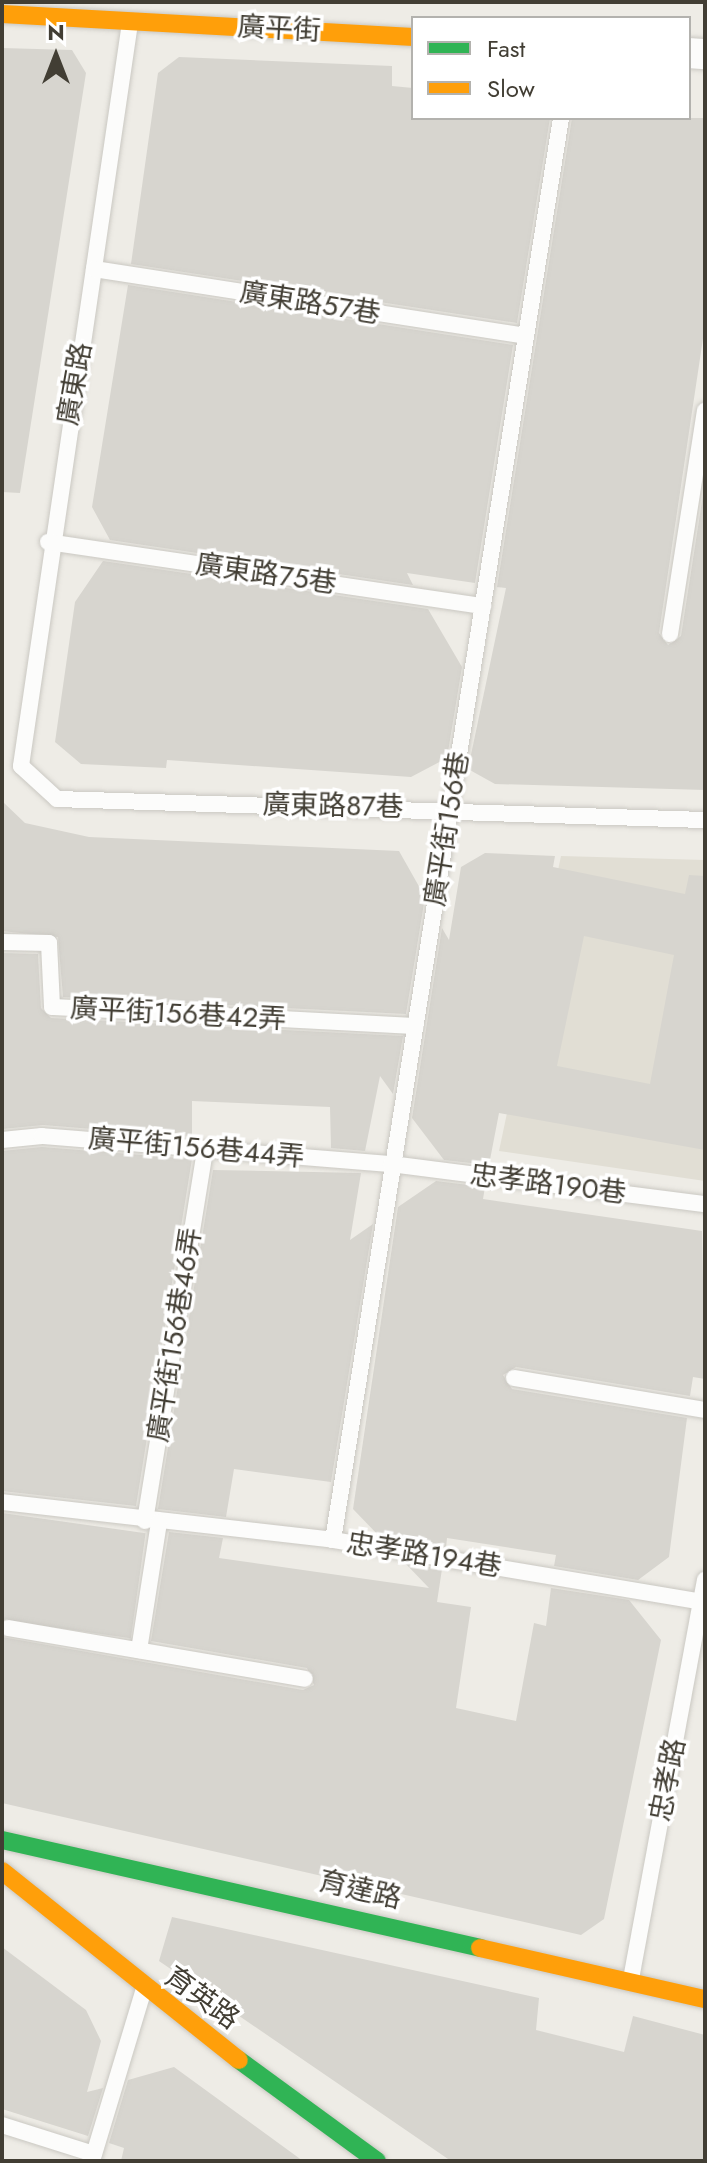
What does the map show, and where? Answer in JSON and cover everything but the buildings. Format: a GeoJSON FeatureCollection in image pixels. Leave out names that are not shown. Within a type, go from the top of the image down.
{"type":"FeatureCollection","features":[{"type":"Feature","properties":{"kind":"street","name":"廣平街"},"geometry":{"type":"LineString","coordinates":[[2,14],[132,11],[411,37]]}},
{"type":"Feature","properties":{"kind":"street","name":"育達路"},"geometry":{"type":"LineString","coordinates":[[2,1840],[631,1979],[705,1999]]}},
{"type":"Feature","properties":{"kind":"street","name":"育英路"},"geometry":{"type":"LineString","coordinates":[[2,1871],[144,1991],[377,2161]]}},
{"type":"Feature","properties":{"kind":"lane","name":"廣東路"},"geometry":{"type":"LineString","coordinates":[[21,766],[48,542],[94,269],[132,11]]}},
{"type":"Feature","properties":{"kind":"lane","name":"廣平街156巷"},"geometry":{"type":"LineString","coordinates":[[333,1540],[561,120]]}},
{"type":"Feature","properties":{"kind":"lane","name":"廣東路57巷"},"geometry":{"type":"LineString","coordinates":[[94,269],[526,336]]}},
{"type":"Feature","properties":{"kind":"lane"},"geometry":{"type":"LineString","coordinates":[[670,634],[705,411]]}},
{"type":"Feature","properties":{"kind":"lane","name":"廣東路75巷"},"geometry":{"type":"LineString","coordinates":[[48,542],[483,606]]}},
{"type":"Feature","properties":{"kind":"lane","name":"廣東路87巷"},"geometry":{"type":"LineString","coordinates":[[21,766],[57,799],[450,809],[705,820]]}},
{"type":"Feature","properties":{"kind":"lane","name":"廣平街156巷42弄"},"geometry":{"type":"LineString","coordinates":[[2,942],[49,943],[52,1007],[416,1026]]}},
{"type":"Feature","properties":{"kind":"lane","name":"廣平街156巷44弄"},"geometry":{"type":"LineString","coordinates":[[2,1140],[205,1149],[391,1164]]}},
{"type":"Feature","properties":{"kind":"lane","name":"廣平街156巷46弄"},"geometry":{"type":"LineString","coordinates":[[139,1650],[152,1522],[205,1149]]}},
{"type":"Feature","properties":{"kind":"lane","name":"忠孝路190巷"},"geometry":{"type":"LineString","coordinates":[[391,1164],[705,1204]]}},
{"type":"Feature","properties":{"kind":"lane"},"geometry":{"type":"LineString","coordinates":[[514,1378],[705,1410]]}},
{"type":"Feature","properties":{"kind":"lane","name":"忠孝路194巷"},"geometry":{"type":"LineString","coordinates":[[2,1502],[152,1522],[333,1540],[703,1601]]}},
{"type":"Feature","properties":{"kind":"lane","name":"忠孝路"},"geometry":{"type":"LineString","coordinates":[[631,1979],[705,1580]]}},
{"type":"Feature","properties":{"kind":"lane"},"geometry":{"type":"LineString","coordinates":[[8,1628],[305,1679]]}},
{"type":"Feature","properties":{"kind":"lane"},"geometry":{"type":"LineString","coordinates":[[2,2125],[93,2157],[144,1991]]}},
{"type":"Feature","properties":{"kind":"shaded area"},"geometry":{"type":"Polygon","coordinates":[[[561,856],[705,860],[705,1181],[499,1151],[561,856]]]}},
{"type":"Feature","properties":{"kind":"traffic: fast"},"geometry":{"type":"LineString","coordinates":[[2,1840],[480,1948]]}},
{"type":"Feature","properties":{"kind":"traffic: fast"},"geometry":{"type":"LineString","coordinates":[[239,2060],[377,2161]]}},
{"type":"Feature","properties":{"kind":"traffic: slow"},"geometry":{"type":"LineString","coordinates":[[2,14],[411,37]]}},
{"type":"Feature","properties":{"kind":"traffic: slow"},"geometry":{"type":"LineString","coordinates":[[2,1871],[239,2060]]}},
{"type":"Feature","properties":{"kind":"traffic: slow"},"geometry":{"type":"LineString","coordinates":[[480,1948],[705,1999]]}}]}
